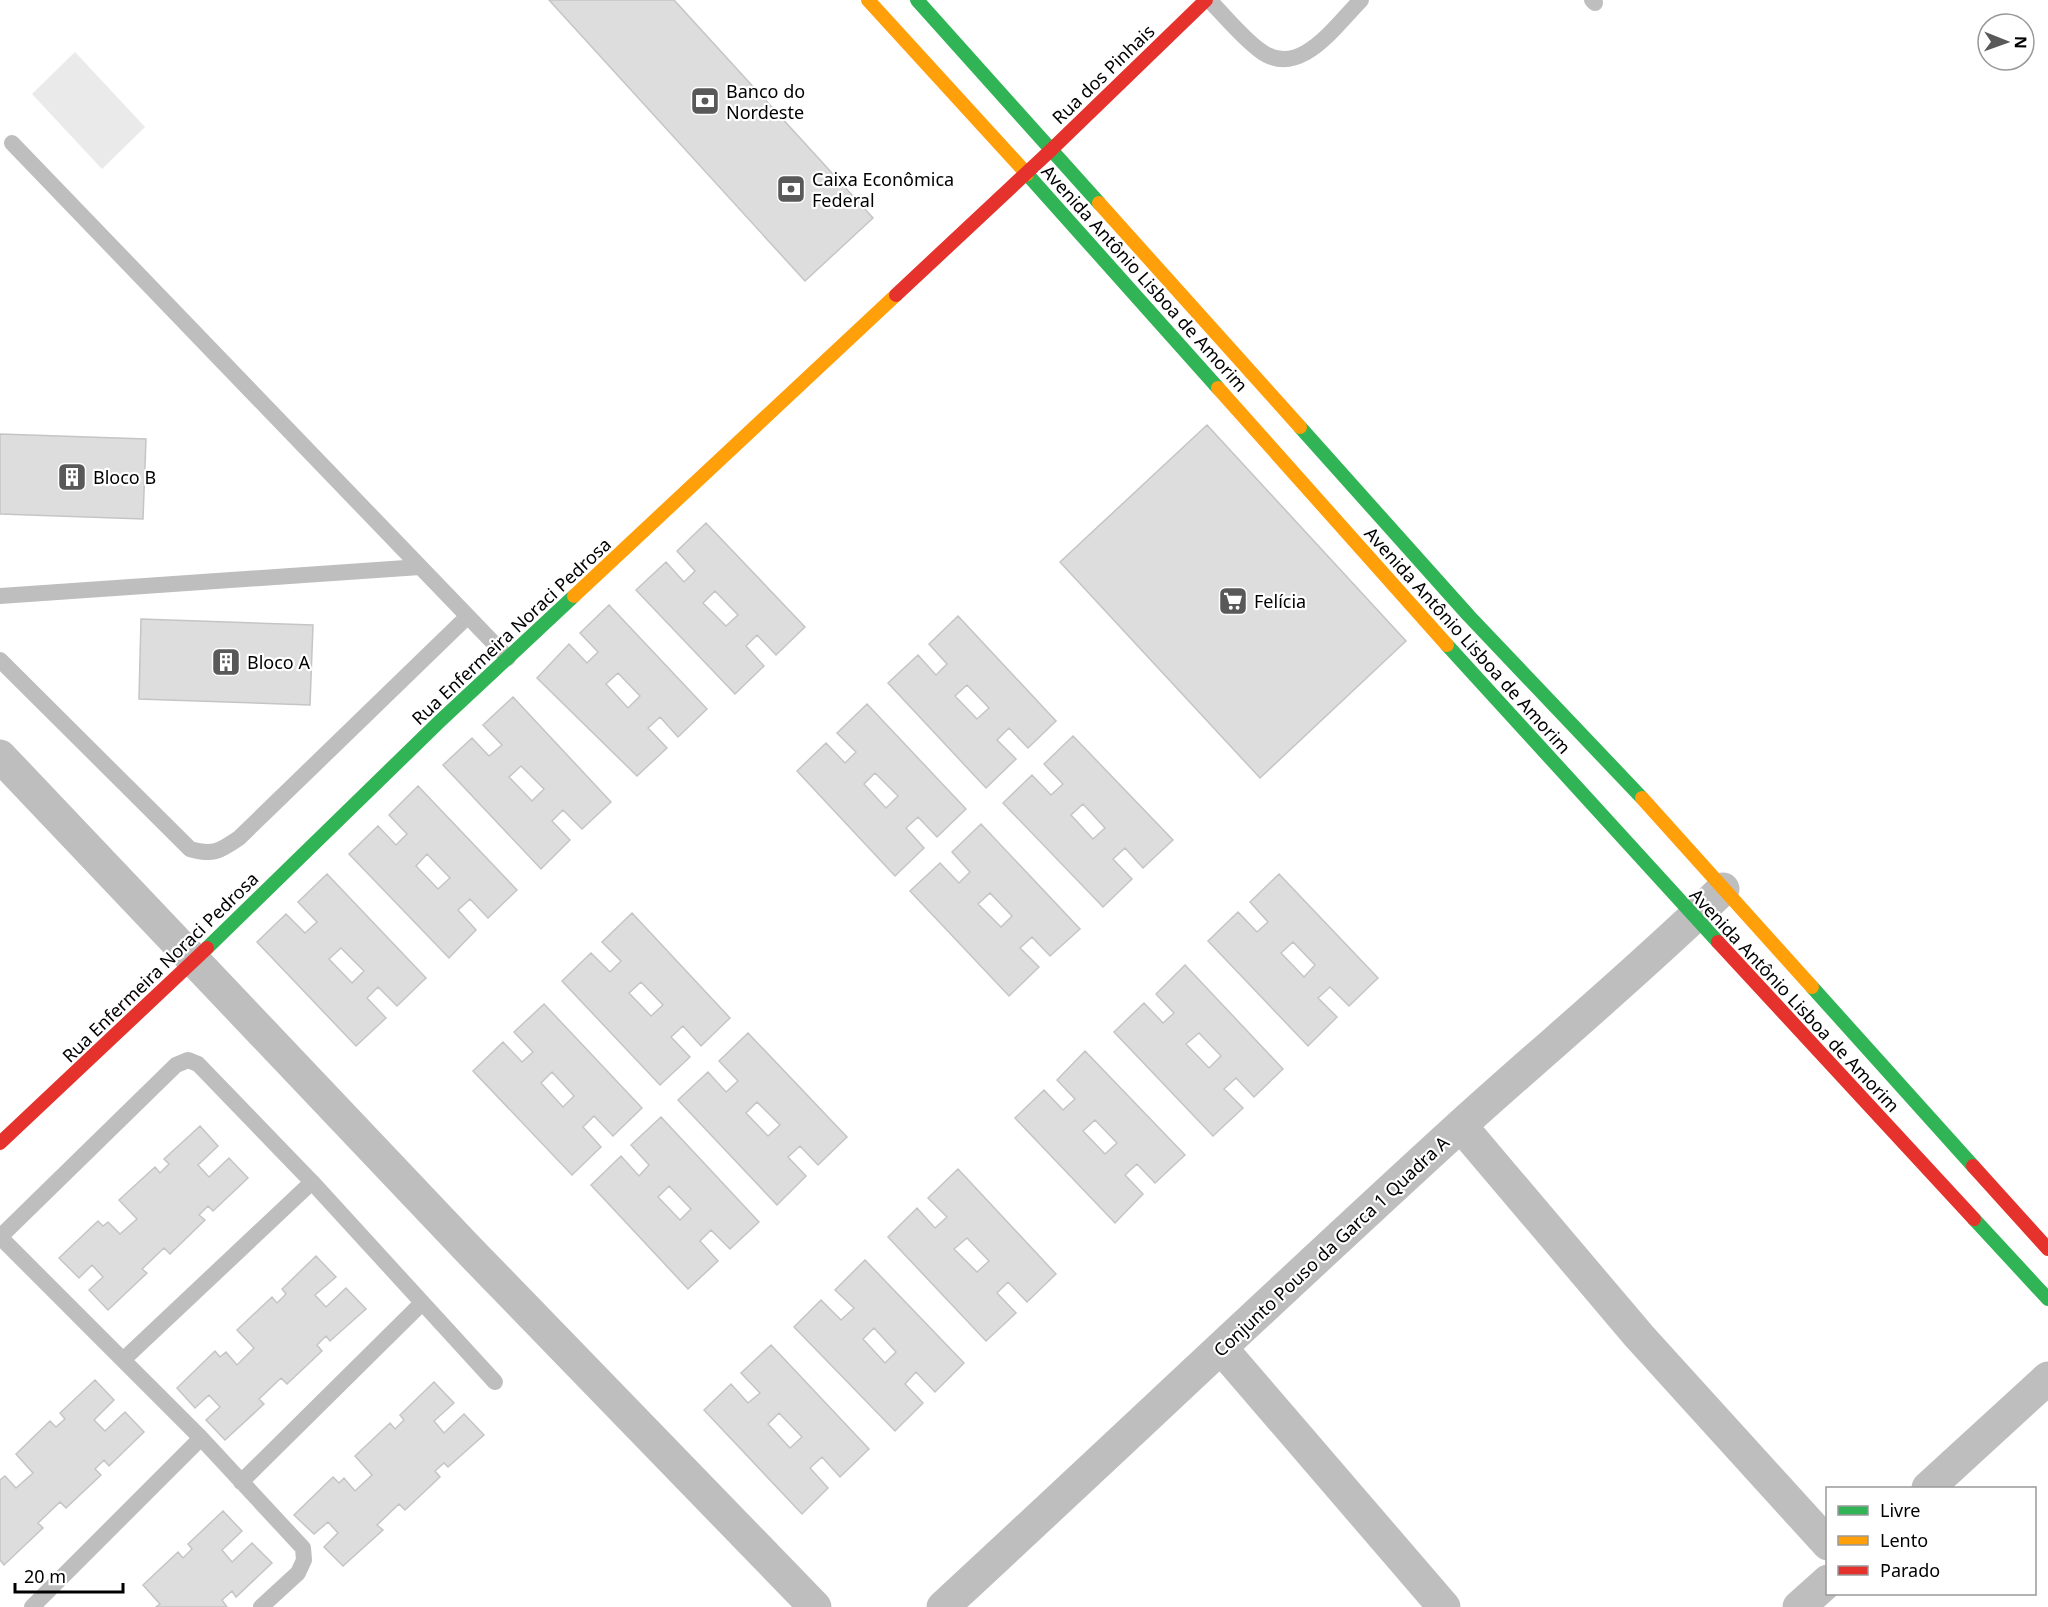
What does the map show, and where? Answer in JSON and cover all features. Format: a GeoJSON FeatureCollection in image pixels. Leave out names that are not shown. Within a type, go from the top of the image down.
{"type":"FeatureCollection","features":[{"type":"Feature","properties":{"kind":"main road","name":"Avenida Antônio Lisboa de Amorim"},"geometry":{"type":"LineString","coordinates":[[868,0],[1026,172],[1456,628],[1638,792],[2048,1248]]}},
{"type":"Feature","properties":{"kind":"main road","name":"Avenida Antônio Lisboa de Amorim"},"geometry":{"type":"LineString","coordinates":[[917,0],[1051,150],[1456,628],[1694,918],[2046,1294]]}},
{"type":"Feature","properties":{"kind":"main road","name":"Rua dos Pinhais"},"geometry":{"type":"LineString","coordinates":[[1051,150],[1208,0]]}},
{"type":"Feature","properties":{"kind":"main road","name":"Rua Enfermeira Noraci Pedrosa"},"geometry":{"type":"LineString","coordinates":[[0,1143],[508,658],[1051,150]]}},
{"type":"Feature","properties":{"kind":"street"},"geometry":{"type":"LineString","coordinates":[[0,756],[458,1238],[815,1607]]}},
{"type":"Feature","properties":{"kind":"street","name":"Conjunto Pouso da Garca 1 Quadra A"},"geometry":{"type":"LineString","coordinates":[[943,1607],[1461,1126],[1694,918],[1723,889]]}},
{"type":"Feature","properties":{"kind":"street"},"geometry":{"type":"LineString","coordinates":[[1461,1126],[1639,1336],[1826,1543]]}},
{"type":"Feature","properties":{"kind":"street"},"geometry":{"type":"LineString","coordinates":[[1222,1348],[1444,1607]]}},
{"type":"Feature","properties":{"kind":"street"},"geometry":{"type":"LineString","coordinates":[[1929,1487],[2048,1378]]}},
{"type":"Feature","properties":{"kind":"street"},"geometry":{"type":"LineString","coordinates":[[1799,1607],[1826,1582]]}},
{"type":"Feature","properties":{"kind":"lane"},"geometry":{"type":"LineString","coordinates":[[1208,0],[1258,50],[1275,60],[1294,59],[1311,50],[1361,0]]}},
{"type":"Feature","properties":{"kind":"lane"},"geometry":{"type":"LineString","coordinates":[[12,143],[508,658]]}},
{"type":"Feature","properties":{"kind":"lane"},"geometry":{"type":"LineString","coordinates":[[0,596],[420,567]]}},
{"type":"Feature","properties":{"kind":"lane"},"geometry":{"type":"LineString","coordinates":[[0,660],[190,849],[205,854],[220,851],[239,838],[467,617]]}},
{"type":"Feature","properties":{"kind":"lane"},"geometry":{"type":"LineString","coordinates":[[261,1607],[298,1573],[304,1560],[303,1548],[201,1437],[0,1237],[176,1065],[188,1060],[198,1064],[312,1182],[495,1382]]}},
{"type":"Feature","properties":{"kind":"lane"},"geometry":{"type":"LineString","coordinates":[[123,1360],[312,1182]]}},
{"type":"Feature","properties":{"kind":"lane"},"geometry":{"type":"LineString","coordinates":[[241,1482],[422,1303]]}},
{"type":"Feature","properties":{"kind":"lane"},"geometry":{"type":"LineString","coordinates":[[32,1607],[201,1437]]}},
{"type":"Feature","properties":{"kind":"shaded area"},"geometry":{"type":"Polygon","coordinates":[[[75,52],[145,127],[102,169],[32,94],[75,52]]]}},
{"type":"Feature","properties":{"kind":"building"},"geometry":{"type":"Polygon","coordinates":[[[549,0],[674,0],[873,218],[805,281],[549,0]]]}},
{"type":"Feature","properties":{"kind":"building","name":"Felícia"},"geometry":{"type":"Polygon","coordinates":[[[1207,425],[1406,641],[1260,778],[1060,562],[1207,425]]]}},
{"type":"Feature","properties":{"kind":"building","name":"Bloco B"},"geometry":{"type":"Polygon","coordinates":[[[0,434],[146,439],[143,519],[0,514],[0,434]]]}},
{"type":"Feature","properties":{"kind":"building"},"geometry":{"type":"Polygon","coordinates":[[[706,523],[805,627],[776,655],[757,635],[746,646],[764,666],[735,694],[636,590],[666,562],[684,582],[695,571],[677,551],[706,523]],[[715,591],[703,603],[726,626],[738,615],[715,591]]]}},
{"type":"Feature","properties":{"kind":"building"},"geometry":{"type":"Polygon","coordinates":[[[609,605],[707,709],[678,737],[660,717],[648,728],[667,748],[637,776],[537,678],[569,644],[587,663],[598,652],[580,633],[609,605]],[[618,673],[606,684],[628,708],[640,696],[618,673]]]}},
{"type":"Feature","properties":{"kind":"building"},"geometry":{"type":"Polygon","coordinates":[[[958,616],[1056,721],[1028,748],[1009,728],[997,740],[1016,759],[986,788],[888,683],[918,655],[936,675],[947,664],[929,644],[958,616]],[[967,685],[955,696],[977,719],[989,708],[967,685]]]}},
{"type":"Feature","properties":{"kind":"building","name":"Bloco A"},"geometry":{"type":"Polygon","coordinates":[[[141,619],[313,625],[310,705],[139,699],[141,619]]]}},
{"type":"Feature","properties":{"kind":"building"},"geometry":{"type":"Polygon","coordinates":[[[513,697],[611,802],[582,829],[563,810],[552,821],[570,840],[541,869],[443,765],[472,738],[489,756],[502,745],[483,725],[513,697]],[[521,766],[509,777],[532,801],[544,789],[521,766]]]}},
{"type":"Feature","properties":{"kind":"building"},"geometry":{"type":"Polygon","coordinates":[[[867,704],[966,809],[937,837],[918,817],[906,828],[924,848],[895,876],[797,771],[826,743],[845,763],[856,752],[837,733],[867,704]],[[875,773],[864,784],[886,808],[898,796],[875,773]]]}},
{"type":"Feature","properties":{"kind":"building"},"geometry":{"type":"Polygon","coordinates":[[[1073,736],[1173,840],[1143,868],[1125,848],[1113,859],[1132,879],[1103,907],[1003,803],[1032,775],[1051,795],[1063,784],[1044,764],[1073,736]],[[1083,804],[1071,815],[1093,839],[1105,828],[1083,804]]]}},
{"type":"Feature","properties":{"kind":"building"},"geometry":{"type":"Polygon","coordinates":[[[418,786],[517,890],[488,918],[470,899],[458,910],[476,930],[449,958],[349,854],[378,826],[396,845],[407,834],[389,815],[418,786]],[[427,854],[416,866],[438,889],[450,878],[427,854]]]}},
{"type":"Feature","properties":{"kind":"building"},"geometry":{"type":"Polygon","coordinates":[[[981,824],[1080,929],[1050,956],[1032,937],[1020,948],[1039,967],[1009,996],[910,891],[940,863],[959,883],[970,872],[952,852],[981,824]],[[990,893],[978,904],[1001,927],[1012,916],[990,893]]]}},
{"type":"Feature","properties":{"kind":"building"},"geometry":{"type":"Polygon","coordinates":[[[327,874],[426,978],[397,1006],[378,987],[367,998],[386,1018],[356,1046],[257,942],[286,914],[305,933],[317,922],[298,902],[327,874]],[[341,948],[329,959],[352,983],[364,971],[341,948]]]}},
{"type":"Feature","properties":{"kind":"building"},"geometry":{"type":"Polygon","coordinates":[[[1279,874],[1378,978],[1349,1006],[1330,987],[1318,998],[1337,1017],[1308,1046],[1208,941],[1238,912],[1257,932],[1268,922],[1250,902],[1279,874]],[[1293,942],[1281,953],[1304,977],[1315,965],[1293,942]]]}},
{"type":"Feature","properties":{"kind":"building"},"geometry":{"type":"Polygon","coordinates":[[[632,913],[730,1018],[701,1046],[683,1026],[671,1037],[690,1057],[660,1085],[562,981],[591,953],[610,972],[621,961],[602,942],[632,913]],[[641,982],[629,993],[651,1016],[663,1005],[641,982]]]}},
{"type":"Feature","properties":{"kind":"building"},"geometry":{"type":"Polygon","coordinates":[[[1185,965],[1283,1069],[1254,1097],[1236,1078],[1224,1089],[1243,1108],[1213,1136],[1114,1032],[1144,1003],[1163,1023],[1174,1013],[1156,994],[1185,965]],[[1199,1033],[1186,1044],[1209,1068],[1221,1056],[1199,1033]]]}},
{"type":"Feature","properties":{"kind":"building"},"geometry":{"type":"Polygon","coordinates":[[[544,1004],[642,1108],[613,1136],[594,1116],[583,1127],[601,1147],[572,1175],[473,1071],[503,1042],[522,1062],[533,1052],[514,1032],[544,1004]],[[552,1072],[541,1083],[563,1107],[574,1096],[552,1072]]]}},
{"type":"Feature","properties":{"kind":"building"},"geometry":{"type":"Polygon","coordinates":[[[748,1033],[847,1137],[818,1165],[800,1146],[788,1157],[806,1176],[777,1205],[678,1100],[708,1072],[726,1092],[738,1081],[719,1061],[748,1033]],[[757,1102],[746,1113],[768,1136],[780,1125],[757,1102]]]}},
{"type":"Feature","properties":{"kind":"building"},"geometry":{"type":"Polygon","coordinates":[[[1085,1051],[1185,1155],[1155,1183],[1137,1164],[1125,1175],[1143,1194],[1115,1223],[1015,1118],[1044,1090],[1063,1110],[1075,1099],[1057,1080],[1085,1051]],[[1095,1120],[1083,1131],[1105,1154],[1117,1143],[1095,1120]]]}},
{"type":"Feature","properties":{"kind":"building"},"geometry":{"type":"Polygon","coordinates":[[[661,1117],[759,1222],[730,1249],[711,1230],[700,1241],[718,1261],[688,1289],[591,1185],[621,1156],[639,1176],[649,1165],[631,1145],[661,1117]],[[669,1186],[658,1197],[680,1220],[691,1209],[669,1186]]]}},
{"type":"Feature","properties":{"kind":"building"},"geometry":{"type":"Polygon","coordinates":[[[200,1126],[218,1146],[198,1165],[209,1177],[229,1158],[248,1178],[213,1211],[208,1206],[199,1215],[205,1220],[170,1254],[164,1248],[142,1269],[147,1273],[108,1310],[89,1290],[103,1277],[92,1265],[79,1278],[59,1258],[98,1221],[103,1226],[108,1222],[120,1234],[137,1219],[119,1200],[155,1167],[160,1173],[169,1164],[164,1159],[200,1126]]]}},
{"type":"Feature","properties":{"kind":"building"},"geometry":{"type":"Polygon","coordinates":[[[958,1169],[1056,1274],[1027,1302],[1008,1282],[997,1293],[1016,1313],[986,1341],[888,1237],[917,1208],[935,1228],[947,1217],[928,1198],[958,1169]],[[967,1238],[954,1249],[977,1272],[989,1261],[967,1238]]]}},
{"type":"Feature","properties":{"kind":"building"},"geometry":{"type":"Polygon","coordinates":[[[316,1256],[336,1277],[315,1295],[326,1307],[346,1288],[366,1309],[330,1341],[326,1336],[317,1345],[322,1351],[287,1384],[281,1378],[259,1399],[264,1404],[225,1440],[206,1420],[220,1407],[209,1395],[195,1408],[177,1388],[215,1351],[220,1357],[226,1352],[237,1365],[254,1348],[237,1330],[272,1297],[277,1303],[286,1294],[282,1289],[316,1256]]]}},
{"type":"Feature","properties":{"kind":"building"},"geometry":{"type":"Polygon","coordinates":[[[865,1260],[964,1363],[935,1392],[916,1372],[905,1384],[923,1403],[895,1431],[794,1327],[821,1300],[841,1320],[854,1308],[835,1290],[865,1260]],[[874,1328],[863,1339],[885,1363],[896,1352],[874,1328]]]}},
{"type":"Feature","properties":{"kind":"building"},"geometry":{"type":"Polygon","coordinates":[[[771,1345],[869,1449],[840,1477],[822,1457],[810,1468],[828,1488],[802,1514],[704,1410],[731,1384],[748,1403],[760,1393],[741,1373],[771,1345]],[[779,1413],[768,1424],[790,1448],[802,1437],[779,1413]]]}},
{"type":"Feature","properties":{"kind":"building"},"geometry":{"type":"Polygon","coordinates":[[[95,1380],[114,1400],[94,1420],[105,1431],[125,1412],[144,1432],[109,1466],[104,1460],[95,1469],[101,1475],[66,1508],[60,1502],[38,1523],[43,1528],[4,1565],[0,1560],[0,1480],[5,1476],[16,1488],[33,1473],[16,1454],[50,1421],[56,1427],[65,1419],[60,1413],[95,1380]]]}},
{"type":"Feature","properties":{"kind":"building"},"geometry":{"type":"Polygon","coordinates":[[[434,1382],[454,1403],[434,1421],[444,1433],[464,1414],[484,1435],[448,1467],[444,1463],[435,1471],[440,1477],[405,1510],[399,1504],[377,1525],[383,1530],[343,1566],[324,1547],[338,1533],[328,1522],[314,1534],[294,1515],[333,1477],[339,1483],[344,1478],[355,1491],[372,1475],[355,1456],[390,1423],[395,1429],[404,1420],[400,1415],[434,1382]]]}},
{"type":"Feature","properties":{"kind":"building"},"geometry":{"type":"Polygon","coordinates":[[[223,1511],[242,1531],[222,1550],[232,1562],[252,1543],[272,1563],[236,1597],[232,1591],[222,1600],[227,1607],[156,1607],[160,1604],[143,1585],[178,1552],[183,1558],[192,1549],[188,1544],[223,1511]]]}},
{"type":"Feature","properties":{"kind":"traffic: fast"},"geometry":{"type":"LineString","coordinates":[[917,0],[1099,203]]}},
{"type":"Feature","properties":{"kind":"traffic: fast"},"geometry":{"type":"LineString","coordinates":[[1027,174],[1218,388]]}},
{"type":"Feature","properties":{"kind":"traffic: fast"},"geometry":{"type":"LineString","coordinates":[[1300,427],[1469,616],[1642,798]]}},
{"type":"Feature","properties":{"kind":"traffic: fast"},"geometry":{"type":"LineString","coordinates":[[207,948],[440,721],[574,596]]}},
{"type":"Feature","properties":{"kind":"traffic: fast"},"geometry":{"type":"LineString","coordinates":[[1447,645],[1718,942]]}},
{"type":"Feature","properties":{"kind":"traffic: fast"},"geometry":{"type":"LineString","coordinates":[[1812,987],[1973,1166]]}},
{"type":"Feature","properties":{"kind":"traffic: fast"},"geometry":{"type":"LineString","coordinates":[[1974,1219],[2048,1299]]}},
{"type":"Feature","properties":{"kind":"traffic: slow"},"geometry":{"type":"LineString","coordinates":[[868,0],[1027,174]]}},
{"type":"Feature","properties":{"kind":"traffic: slow"},"geometry":{"type":"LineString","coordinates":[[1099,203],[1300,427]]}},
{"type":"Feature","properties":{"kind":"traffic: slow"},"geometry":{"type":"LineString","coordinates":[[574,596],[896,295]]}},
{"type":"Feature","properties":{"kind":"traffic: slow"},"geometry":{"type":"LineString","coordinates":[[1218,388],[1447,645]]}},
{"type":"Feature","properties":{"kind":"traffic: slow"},"geometry":{"type":"LineString","coordinates":[[1642,798],[1812,987]]}},
{"type":"Feature","properties":{"kind":"traffic: jam"},"geometry":{"type":"LineString","coordinates":[[896,295],[1051,150],[1206,0]]}},
{"type":"Feature","properties":{"kind":"traffic: jam"},"geometry":{"type":"LineString","coordinates":[[1718,942],[1974,1219]]}},
{"type":"Feature","properties":{"kind":"traffic: jam"},"geometry":{"type":"LineString","coordinates":[[0,1143],[207,948]]}},
{"type":"Feature","properties":{"kind":"traffic: jam"},"geometry":{"type":"LineString","coordinates":[[1973,1166],[2048,1249]]}},
{"type":"Feature","properties":{"kind":"place","name":"Banco do Nordeste"},"geometry":{"type":"Point","coordinates":[705,101]}},
{"type":"Feature","properties":{"kind":"place","name":"Caixa Econômica Federal"},"geometry":{"type":"Point","coordinates":[791,189]}},
{"type":"Feature","properties":{"kind":"place","name":"Bloco B"},"geometry":{"type":"Point","coordinates":[72,477]}},
{"type":"Feature","properties":{"kind":"place","name":"Felícia"},"geometry":{"type":"Point","coordinates":[1233,601]}},
{"type":"Feature","properties":{"kind":"place","name":"Bloco A"},"geometry":{"type":"Point","coordinates":[226,662]}}]}
